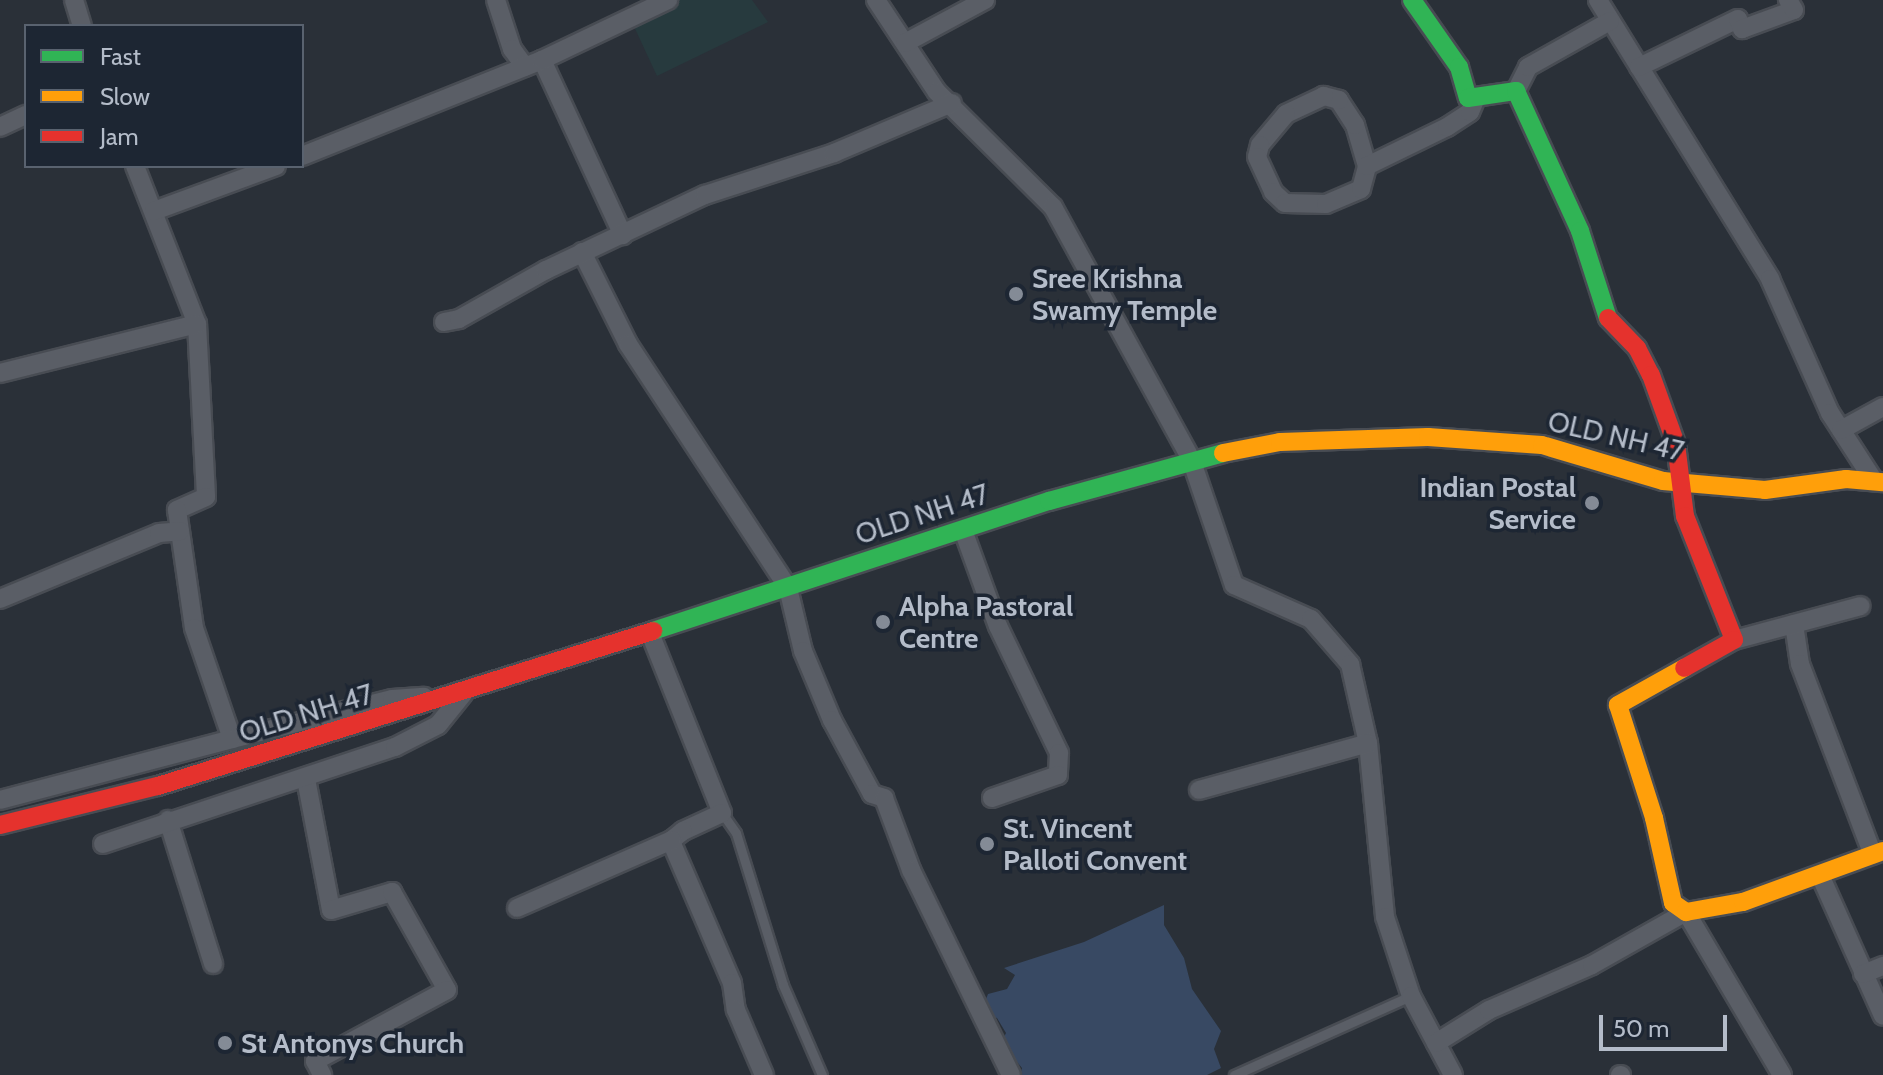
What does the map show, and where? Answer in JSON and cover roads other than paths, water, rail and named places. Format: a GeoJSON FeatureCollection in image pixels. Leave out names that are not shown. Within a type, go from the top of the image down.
{"type":"FeatureCollection","features":[{"type":"Feature","properties":{"kind":"main road"},"geometry":{"type":"LineString","coordinates":[[1412,0],[1459,67],[1468,98],[1516,91],[1580,231],[1607,317],[1623,339],[1637,348],[1651,375],[1676,444],[1697,552],[1734,640],[1618,705],[1654,818],[1673,903],[1686,912],[1743,902],[1878,853]]}},
{"type":"Feature","properties":{"kind":"main road","name":"OLD NH 47"},"geometry":{"type":"LineString","coordinates":[[0,825],[158,786],[463,694],[963,530],[1191,459],[1280,442],[1428,437],[1542,445],[1681,482],[1765,490],[1879,482]]}},
{"type":"Feature","properties":{"kind":"street"},"geometry":{"type":"LineString","coordinates":[[74,0],[81,24]]}},
{"type":"Feature","properties":{"kind":"street"},"geometry":{"type":"LineString","coordinates":[[496,0],[512,49],[534,63],[623,235]]}},
{"type":"Feature","properties":{"kind":"street"},"geometry":{"type":"LineString","coordinates":[[304,155],[534,63],[668,0]]}},
{"type":"Feature","properties":{"kind":"street"},"geometry":{"type":"LineString","coordinates":[[876,0],[937,92],[952,103],[1053,207],[1191,459],[1234,585],[1311,619],[1350,664],[1368,743],[1385,917],[1411,996],[1453,1075]]}},
{"type":"Feature","properties":{"kind":"street"},"geometry":{"type":"LineString","coordinates":[[905,43],[985,0]]}},
{"type":"Feature","properties":{"kind":"street"},"geometry":{"type":"LineString","coordinates":[[1598,0],[1770,279],[1841,430],[1879,482]]}},
{"type":"Feature","properties":{"kind":"street"},"geometry":{"type":"LineString","coordinates":[[1639,67],[1738,19],[1742,29],[1794,10],[1788,0]]}},
{"type":"Feature","properties":{"kind":"street"},"geometry":{"type":"LineString","coordinates":[[1516,91],[1528,67],[1610,21]]}},
{"type":"Feature","properties":{"kind":"street"},"geometry":{"type":"LineString","coordinates":[[1367,166],[1347,113],[1339,100],[1324,96],[1286,114],[1260,145],[1257,157],[1273,192],[1296,205],[1349,197],[1361,189],[1367,166],[1447,127],[1470,112],[1476,98]]}},
{"type":"Feature","properties":{"kind":"street"},"geometry":{"type":"LineString","coordinates":[[444,322],[459,319],[582,252],[705,195],[834,153],[952,103]]}},
{"type":"Feature","properties":{"kind":"street"},"geometry":{"type":"LineString","coordinates":[[0,127],[24,116]]}},
{"type":"Feature","properties":{"kind":"street"},"geometry":{"type":"LineString","coordinates":[[136,168],[197,324],[206,497],[177,510],[194,628],[232,739]]}},
{"type":"Feature","properties":{"kind":"street"},"geometry":{"type":"LineString","coordinates":[[154,211],[271,168]]}},
{"type":"Feature","properties":{"kind":"street"},"geometry":{"type":"LineString","coordinates":[[582,252],[628,344],[788,588],[803,651],[832,720],[872,794],[884,798],[911,870],[1011,1075]]}},
{"type":"Feature","properties":{"kind":"street"},"geometry":{"type":"LineString","coordinates":[[0,373],[197,324]]}},
{"type":"Feature","properties":{"kind":"street"},"geometry":{"type":"LineString","coordinates":[[1841,430],[1883,407]]}},
{"type":"Feature","properties":{"kind":"street"},"geometry":{"type":"LineString","coordinates":[[963,530],[998,626],[1059,753],[1058,775],[992,798]]}},
{"type":"Feature","properties":{"kind":"street"},"geometry":{"type":"LineString","coordinates":[[0,599],[159,533],[180,531]]}},
{"type":"Feature","properties":{"kind":"street"},"geometry":{"type":"LineString","coordinates":[[1734,640],[1861,606]]}},
{"type":"Feature","properties":{"kind":"street"},"geometry":{"type":"LineString","coordinates":[[1794,624],[1800,664],[1878,853]]}},
{"type":"Feature","properties":{"kind":"street"},"geometry":{"type":"LineString","coordinates":[[517,908],[672,840],[722,813],[650,633]]}},
{"type":"Feature","properties":{"kind":"street"},"geometry":{"type":"LineString","coordinates":[[0,800],[392,699],[463,694]]}},
{"type":"Feature","properties":{"kind":"street"},"geometry":{"type":"LineString","coordinates":[[103,844],[168,820],[306,779],[438,725],[463,694]]}},
{"type":"Feature","properties":{"kind":"street"},"geometry":{"type":"LineString","coordinates":[[1199,790],[1368,743]]}},
{"type":"Feature","properties":{"kind":"street"},"geometry":{"type":"LineString","coordinates":[[306,779],[331,910],[392,892],[447,990],[315,1061],[322,1075]]}},
{"type":"Feature","properties":{"kind":"street"},"geometry":{"type":"LineString","coordinates":[[168,820],[213,964]]}},
{"type":"Feature","properties":{"kind":"street"},"geometry":{"type":"LineString","coordinates":[[672,840],[764,1075]]}},
{"type":"Feature","properties":{"kind":"street"},"geometry":{"type":"LineString","coordinates":[[1820,875],[1883,1016]]}},
{"type":"Feature","properties":{"kind":"street"},"geometry":{"type":"LineString","coordinates":[[1436,1043],[1489,1010],[1592,965],[1686,912],[1782,1075]]}},
{"type":"Feature","properties":{"kind":"street"},"geometry":{"type":"LineString","coordinates":[[1863,974],[1883,966]]}},
{"type":"Feature","properties":{"kind":"lane"},"geometry":{"type":"LineString","coordinates":[[722,813],[736,833],[783,985],[822,1075]]}},
{"type":"Feature","properties":{"kind":"lane"},"geometry":{"type":"LineString","coordinates":[[1234,1075],[1411,996]]}},
{"type":"Feature","properties":{"kind":"water"},"geometry":{"type":"Polygon","coordinates":[[[1164,905],[1164,925],[1184,958],[1192,989],[1221,1031],[1214,1049],[1221,1068],[1207,1075],[1020,1075],[1022,1068],[1001,1043],[1006,1033],[997,1018],[986,1015],[984,1004],[988,994],[1007,989],[1015,975],[1004,968],[1084,942],[1164,905]]]}},
{"type":"Feature","properties":{"kind":"place","name":"Sree Krishna Swamy Temple"},"geometry":{"type":"Point","coordinates":[1016,294]}},
{"type":"Feature","properties":{"kind":"place","name":"Indian Postal Service"},"geometry":{"type":"Point","coordinates":[1592,503]}},
{"type":"Feature","properties":{"kind":"place","name":"Alpha Pastoral Centre"},"geometry":{"type":"Point","coordinates":[883,622]}},
{"type":"Feature","properties":{"kind":"place","name":"St. Vincent Palloti Convent"},"geometry":{"type":"Point","coordinates":[987,844]}},
{"type":"Feature","properties":{"kind":"place","name":"St Antonys Church"},"geometry":{"type":"Point","coordinates":[225,1043]}}]}
